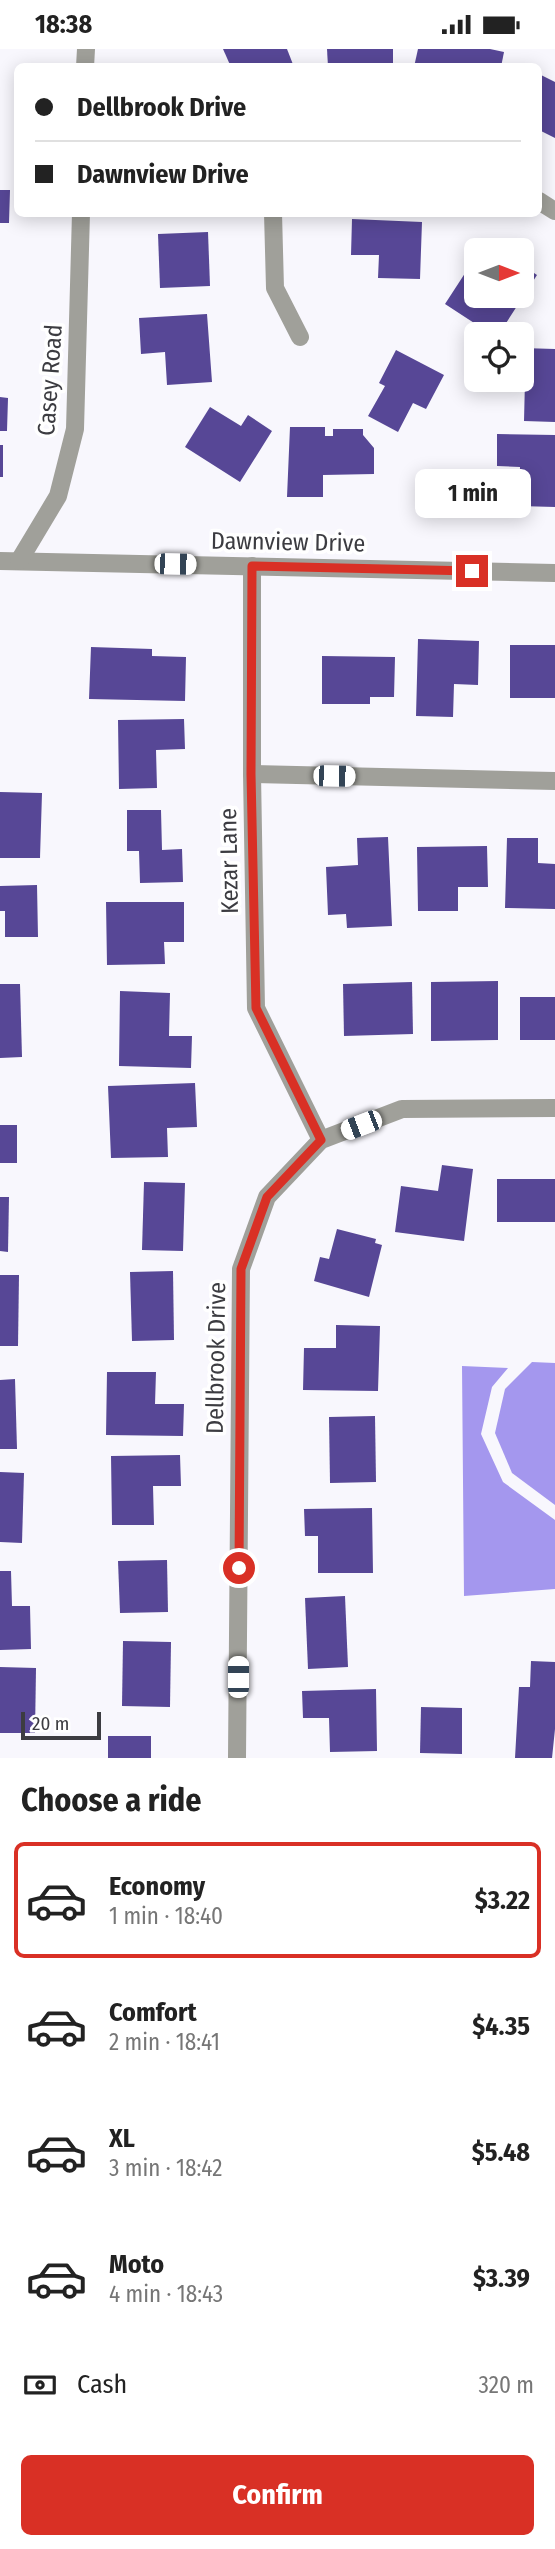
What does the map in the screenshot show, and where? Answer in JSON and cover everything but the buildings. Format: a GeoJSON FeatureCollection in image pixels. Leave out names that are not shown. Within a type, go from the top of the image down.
{"type":"FeatureCollection","features":[{"type":"Feature","properties":{"kind":"street","name":"Casey Road"},"geometry":{"type":"LineString","coordinates":[[19,561],[58,496],[75,429],[81,217]]}},
{"type":"Feature","properties":{"kind":"street"},"geometry":{"type":"LineString","coordinates":[[272,217],[275,288],[300,337]]}},
{"type":"Feature","properties":{"kind":"street"},"geometry":{"type":"LineString","coordinates":[[0,561],[19,561]]}},
{"type":"Feature","properties":{"kind":"street","name":"Dawnview Drive"},"geometry":{"type":"LineString","coordinates":[[19,561],[555,573]]}},
{"type":"Feature","properties":{"kind":"street","name":"Kezar Lane"},"geometry":{"type":"LineString","coordinates":[[252,566],[251,774],[256,1008],[321,1140]]}},
{"type":"Feature","properties":{"kind":"street"},"geometry":{"type":"LineString","coordinates":[[251,774],[555,781]]}},
{"type":"Feature","properties":{"kind":"street","name":"Dellbrook Drive"},"geometry":{"type":"LineString","coordinates":[[237,1758],[241,1269],[267,1197],[321,1140],[402,1109],[555,1108]]}},
{"type":"Feature","properties":{"kind":"shaded area"},"geometry":{"type":"Polygon","coordinates":[[[532,1362],[555,1363],[555,1505],[512,1473],[495,1433],[505,1389],[532,1362]]]}},
{"type":"Feature","properties":{"kind":"shaded area"},"geometry":{"type":"Polygon","coordinates":[[[462,1366],[508,1368],[492,1387],[481,1434],[503,1482],[555,1520],[555,1589],[464,1596],[462,1366]]]}},
{"type":"Feature","properties":{"kind":"route"},"geometry":{"type":"LineString","coordinates":[[239,1568],[241,1269],[267,1197],[321,1140],[256,1008],[251,774],[252,566],[472,571]]}}]}
